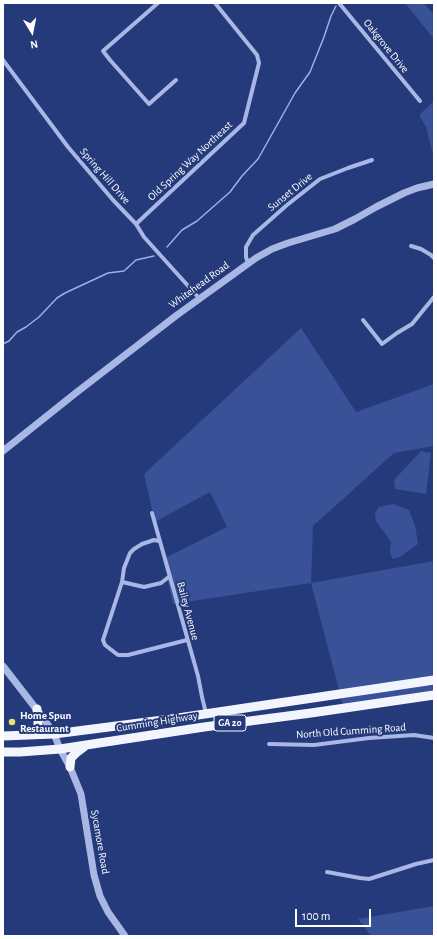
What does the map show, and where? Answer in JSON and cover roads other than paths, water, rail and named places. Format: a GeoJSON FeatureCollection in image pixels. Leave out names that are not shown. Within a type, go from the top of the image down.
{"type":"FeatureCollection","features":[{"type":"Feature","properties":{"kind":"highway","name":"Cumming Highway"},"geometry":{"type":"LineString","coordinates":[[3,736],[54,734],[164,720],[434,680]]}},
{"type":"Feature","properties":{"kind":"highway","name":"Cumming Highway"},"geometry":{"type":"LineString","coordinates":[[3,752],[60,749],[434,695]]}},
{"type":"Feature","properties":{"kind":"highway"},"geometry":{"type":"LineString","coordinates":[[29,735],[36,731],[38,727],[37,709]]}},
{"type":"Feature","properties":{"kind":"highway"},"geometry":{"type":"LineString","coordinates":[[70,767],[71,758],[80,749],[87,745]]}},
{"type":"Feature","properties":{"kind":"street"},"geometry":{"type":"LineString","coordinates":[[158,3],[103,51],[150,104],[176,80]]}},
{"type":"Feature","properties":{"kind":"street","name":"Old Spring Way Northeast"},"geometry":{"type":"LineString","coordinates":[[135,224],[244,123],[259,64],[257,55],[215,3]]}},
{"type":"Feature","properties":{"kind":"street","name":"Oakgrove Drive"},"geometry":{"type":"LineString","coordinates":[[339,3],[420,101]]}},
{"type":"Feature","properties":{"kind":"street","name":"Spring Hill Drive"},"geometry":{"type":"LineString","coordinates":[[3,60],[68,147],[135,224],[144,237],[199,298]]}},
{"type":"Feature","properties":{"kind":"street","name":"Sunset Drive"},"geometry":{"type":"LineString","coordinates":[[248,263],[246,257],[246,247],[253,235],[287,205],[320,179],[372,160]]}},
{"type":"Feature","properties":{"kind":"street","name":"Whitehead Road"},"geometry":{"type":"LineString","coordinates":[[3,451],[199,298],[248,263],[277,247],[335,228],[404,193],[434,184]]}},
{"type":"Feature","properties":{"kind":"street"},"geometry":{"type":"LineString","coordinates":[[411,246],[421,249],[434,258]]}},
{"type":"Feature","properties":{"kind":"street"},"geometry":{"type":"LineString","coordinates":[[363,320],[382,344],[397,332],[412,324],[434,297]]}},
{"type":"Feature","properties":{"kind":"street","name":"Bailey Avenue"},"geometry":{"type":"LineString","coordinates":[[152,513],[198,676],[206,713]]}},
{"type":"Feature","properties":{"kind":"street"},"geometry":{"type":"LineString","coordinates":[[159,542],[154,540],[142,544],[130,553],[124,568],[122,582],[103,640],[105,645],[118,655],[187,640]]}},
{"type":"Feature","properties":{"kind":"street"},"geometry":{"type":"LineString","coordinates":[[122,582],[144,587],[161,583],[170,576]]}},
{"type":"Feature","properties":{"kind":"street","name":"Sycamore Road"},"geometry":{"type":"LineString","coordinates":[[3,666],[44,718],[54,734],[70,767],[81,794],[94,875],[100,896],[108,912],[125,936]]}},
{"type":"Feature","properties":{"kind":"street","name":"North Old Cumming Road"},"geometry":{"type":"LineString","coordinates":[[269,744],[314,744],[414,735],[434,738]]}},
{"type":"Feature","properties":{"kind":"street"},"geometry":{"type":"LineString","coordinates":[[327,872],[370,879],[416,864],[434,860]]}},
{"type":"Feature","properties":{"kind":"waterway"},"geometry":{"type":"LineString","coordinates":[[167,247],[182,230],[197,221],[230,192],[242,176],[258,159],[295,93],[310,72],[336,6]]}},
{"type":"Feature","properties":{"kind":"waterway"},"geometry":{"type":"LineString","coordinates":[[3,344],[9,341],[17,332],[39,317],[57,298],[65,293],[108,273],[124,271],[136,260],[154,256]]}},
{"type":"Feature","properties":{"kind":"place","name":"Home Spun Restaurant"},"geometry":{"type":"Point","coordinates":[12,722]}}]}
